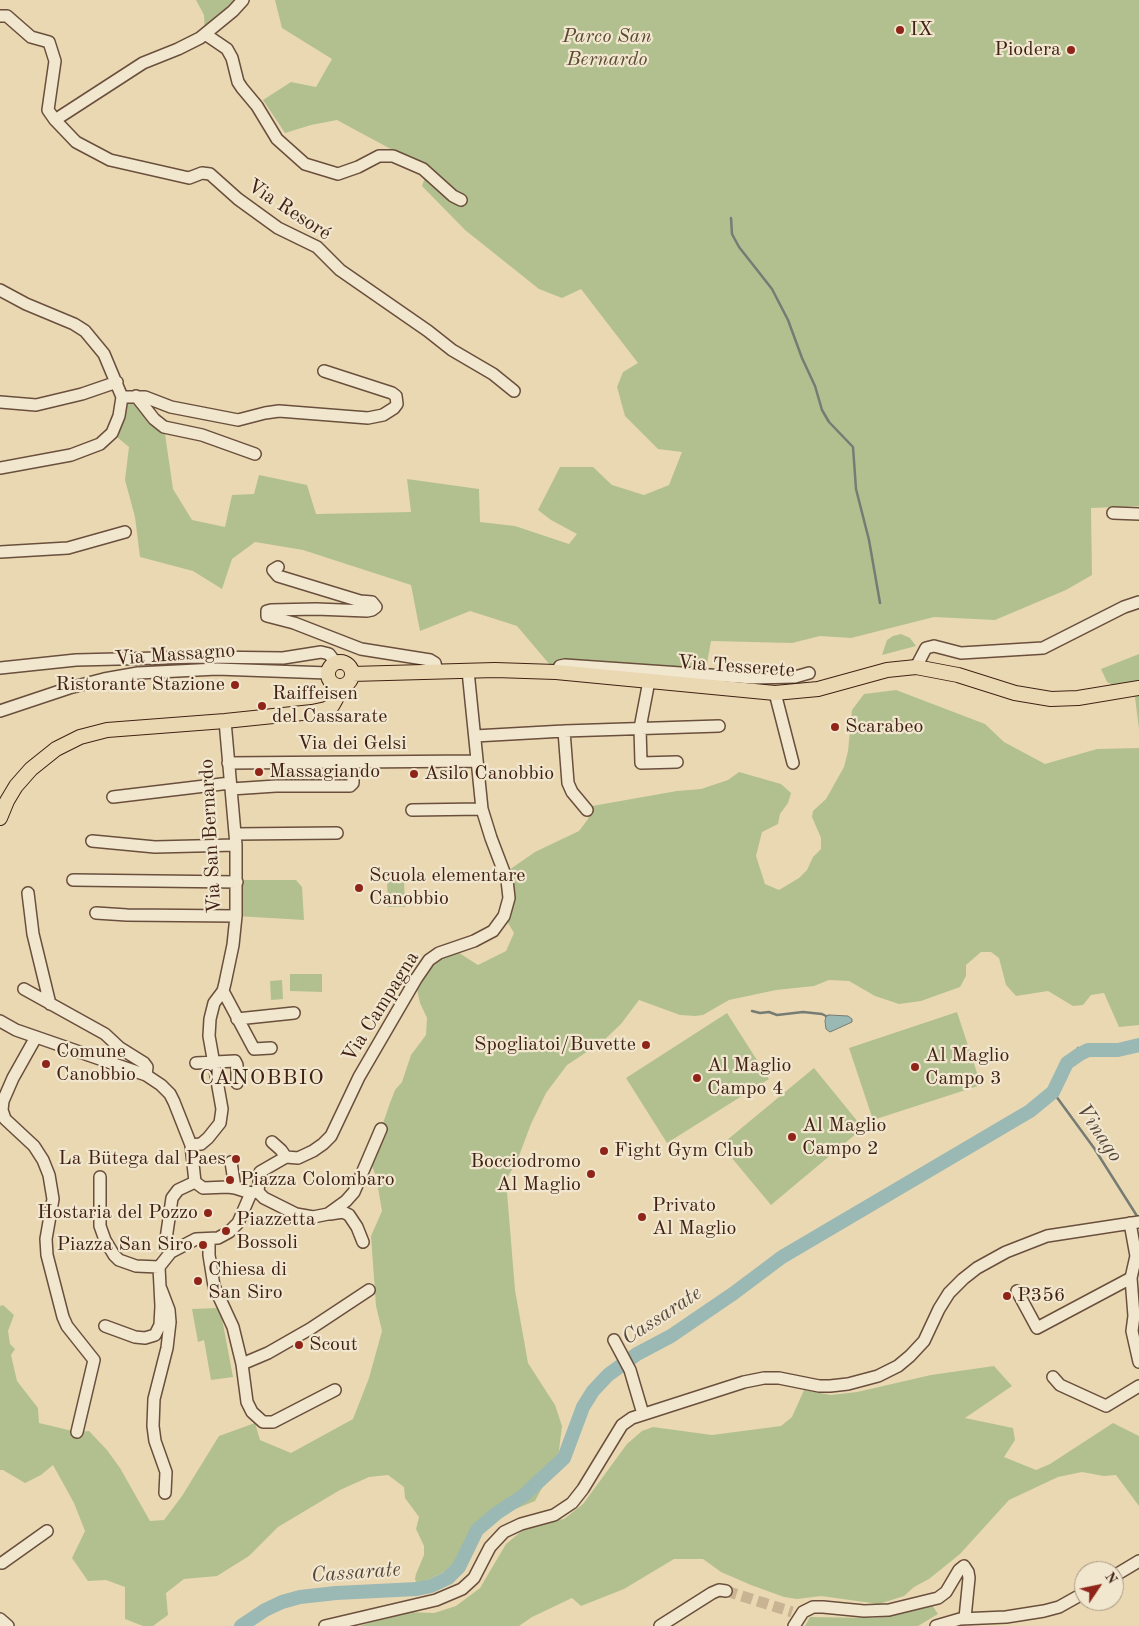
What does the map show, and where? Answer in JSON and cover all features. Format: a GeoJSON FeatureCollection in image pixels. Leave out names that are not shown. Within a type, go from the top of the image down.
{"type":"FeatureCollection","features":[{"type":"Feature","properties":{"kind":"main road"},"geometry":{"type":"LineString","coordinates":[[343,662],[350,666],[352,674],[347,684],[334,685],[330,681],[332,668],[343,662]]}},
{"type":"Feature","properties":{"kind":"main road","name":"Via Tesserete"},"geometry":{"type":"LineString","coordinates":[[352,674],[468,671],[556,672],[775,693],[818,689],[887,670],[916,667],[958,675],[1015,693],[1051,699],[1078,698],[1139,688]]}},
{"type":"Feature","properties":{"kind":"main road"},"geometry":{"type":"LineString","coordinates":[[0,818],[7,801],[26,773],[49,753],[72,740],[107,730],[308,713],[332,706],[340,686]]}},
{"type":"Feature","properties":{"kind":"street"},"geometry":{"type":"LineString","coordinates":[[0,16],[7,16],[31,37],[48,42],[55,61],[48,110],[54,120],[143,63],[178,49],[205,34],[243,0]]}},
{"type":"Feature","properties":{"kind":"street"},"geometry":{"type":"LineString","coordinates":[[205,34],[222,45],[228,52],[240,85],[257,106],[277,139],[298,159],[310,166],[338,174],[358,167],[379,156],[393,156],[423,169],[460,200]]}},
{"type":"Feature","properties":{"kind":"street","name":"Via Resoré"},"geometry":{"type":"LineString","coordinates":[[54,120],[76,142],[110,160],[189,178],[202,173],[210,174],[238,199],[278,228],[317,247],[340,270],[428,331],[452,350],[493,374],[514,391]]}},
{"type":"Feature","properties":{"kind":"street"},"geometry":{"type":"LineString","coordinates":[[0,290],[26,304],[74,324],[85,331],[104,354],[122,397],[119,416],[112,433],[100,444],[70,455],[0,468]]}},
{"type":"Feature","properties":{"kind":"street"},"geometry":{"type":"LineString","coordinates":[[122,397],[136,396],[152,399],[171,407],[238,420],[279,411],[368,418],[382,415],[397,404],[396,396],[392,393],[324,371]]}},
{"type":"Feature","properties":{"kind":"street"},"geometry":{"type":"LineString","coordinates":[[0,402],[36,405],[82,394],[117,382]]}},
{"type":"Feature","properties":{"kind":"street"},"geometry":{"type":"LineString","coordinates":[[136,396],[154,419],[164,427],[202,435],[256,454]]}},
{"type":"Feature","properties":{"kind":"street"},"geometry":{"type":"LineString","coordinates":[[1113,514],[1139,514]]}},
{"type":"Feature","properties":{"kind":"street"},"geometry":{"type":"LineString","coordinates":[[0,552],[68,548],[125,532]]}},
{"type":"Feature","properties":{"kind":"street"},"geometry":{"type":"LineString","coordinates":[[278,567],[273,570],[278,576],[360,601],[372,602],[376,607],[367,611],[271,610],[267,611],[267,616],[294,623],[353,647],[430,660],[435,663],[437,672]]}},
{"type":"Feature","properties":{"kind":"street"},"geometry":{"type":"LineString","coordinates":[[916,667],[926,648],[934,646],[960,653],[1043,648],[1124,607],[1139,602]]}},
{"type":"Feature","properties":{"kind":"street"},"geometry":{"type":"LineString","coordinates":[[0,668],[84,659],[283,658],[321,652],[329,654],[332,668]]}},
{"type":"Feature","properties":{"kind":"street"},"geometry":{"type":"LineString","coordinates":[[556,672],[560,666],[565,665],[753,678],[795,677],[809,673]]}},
{"type":"Feature","properties":{"kind":"street","name":"Via Massagno"},"geometry":{"type":"LineString","coordinates":[[0,711],[82,684],[143,672],[217,668],[332,668]]}},
{"type":"Feature","properties":{"kind":"street","name":"Via Campagna"},"geometry":{"type":"LineString","coordinates":[[255,1192],[260,1172],[286,1157],[298,1158],[313,1151],[331,1136],[359,1077],[416,979],[430,960],[439,953],[474,941],[493,931],[504,916],[509,898],[507,880],[482,809],[468,671]]}},
{"type":"Feature","properties":{"kind":"street"},"geometry":{"type":"LineString","coordinates":[[649,681],[640,728],[641,763],[677,762]]}},
{"type":"Feature","properties":{"kind":"street"},"geometry":{"type":"LineString","coordinates":[[775,693],[793,763]]}},
{"type":"Feature","properties":{"kind":"street","name":"Via San Bernardo"},"geometry":{"type":"LineString","coordinates":[[192,1147],[204,1143],[220,1124],[222,1109],[209,1036],[210,1018],[214,1003],[223,991],[233,945],[236,916],[235,840],[225,721]]}},
{"type":"Feature","properties":{"kind":"street"},"geometry":{"type":"LineString","coordinates":[[475,736],[719,726]]}},
{"type":"Feature","properties":{"kind":"street"},"geometry":{"type":"LineString","coordinates":[[564,731],[568,784],[586,810]]}},
{"type":"Feature","properties":{"kind":"street","name":"Via dei Gelsi"},"geometry":{"type":"LineString","coordinates":[[228,763],[477,761]]}},
{"type":"Feature","properties":{"kind":"street"},"geometry":{"type":"LineString","coordinates":[[113,797],[230,786],[350,786],[353,784],[353,763]]}},
{"type":"Feature","properties":{"kind":"street"},"geometry":{"type":"LineString","coordinates":[[412,810],[482,809]]}},
{"type":"Feature","properties":{"kind":"street"},"geometry":{"type":"LineString","coordinates":[[92,841],[155,847],[337,832]]}},
{"type":"Feature","properties":{"kind":"street"},"geometry":{"type":"LineString","coordinates":[[73,880],[237,882]]}},
{"type":"Feature","properties":{"kind":"street"},"geometry":{"type":"LineString","coordinates":[[28,893],[33,934],[50,1004]]}},
{"type":"Feature","properties":{"kind":"street"},"geometry":{"type":"LineString","coordinates":[[96,913],[236,916]]}},
{"type":"Feature","properties":{"kind":"street"},"geometry":{"type":"LineString","coordinates":[[24,989],[105,1034],[120,1048],[144,1063],[147,1067],[146,1075]]}},
{"type":"Feature","properties":{"kind":"street"},"geometry":{"type":"LineString","coordinates":[[223,991],[254,1049],[271,1048]]}},
{"type":"Feature","properties":{"kind":"street"},"geometry":{"type":"LineString","coordinates":[[237,1019],[294,1013]]}},
{"type":"Feature","properties":{"kind":"street"},"geometry":{"type":"LineString","coordinates":[[0,1021],[16,1030],[146,1075],[161,1085],[170,1094],[192,1147],[195,1182],[202,1188],[235,1188],[255,1192],[296,1214],[313,1217],[343,1212],[349,1215],[357,1227],[363,1242]]}},
{"type":"Feature","properties":{"kind":"street"},"geometry":{"type":"LineString","coordinates":[[36,1037],[13,1078],[3,1101],[2,1110],[9,1123],[34,1146],[43,1160],[49,1175],[53,1199],[46,1239],[47,1255],[67,1326],[94,1360],[77,1432]]}},
{"type":"Feature","properties":{"kind":"street"},"geometry":{"type":"LineString","coordinates":[[196,1063],[236,1062],[237,1083]]}},
{"type":"Feature","properties":{"kind":"street"},"geometry":{"type":"LineString","coordinates":[[328,1214],[346,1201],[354,1192],[381,1129]]}},
{"type":"Feature","properties":{"kind":"street"},"geometry":{"type":"LineString","coordinates":[[272,1142],[286,1157]]}},
{"type":"Feature","properties":{"kind":"street"},"geometry":{"type":"LineString","coordinates":[[232,1162],[235,1188]]}},
{"type":"Feature","properties":{"kind":"street"},"geometry":{"type":"LineString","coordinates":[[100,1177],[100,1226],[105,1240],[114,1255],[119,1260],[128,1264],[159,1267]]}},
{"type":"Feature","properties":{"kind":"street"},"geometry":{"type":"LineString","coordinates":[[171,1252],[166,1239],[172,1198],[178,1190],[195,1182]]}},
{"type":"Feature","properties":{"kind":"street"},"geometry":{"type":"LineString","coordinates":[[159,1267],[171,1252],[196,1239],[214,1238],[229,1232],[236,1225],[255,1192]]}},
{"type":"Feature","properties":{"kind":"street"},"geometry":{"type":"LineString","coordinates":[[326,1626],[427,1602],[451,1595],[462,1589],[474,1578],[490,1547],[504,1532],[521,1524],[554,1515],[572,1503],[583,1490],[622,1425],[632,1418],[744,1382],[764,1378],[779,1378],[819,1386],[830,1386],[848,1384],[878,1376],[898,1366],[924,1341],[939,1309],[949,1294],[963,1279],[977,1268],[1006,1252],[1034,1240],[1059,1234],[1135,1222],[1136,1256],[1131,1278],[1134,1316],[1132,1331],[1139,1362]]}},
{"type":"Feature","properties":{"kind":"street"},"geometry":{"type":"LineString","coordinates":[[214,1238],[209,1255],[215,1289],[231,1321],[242,1364],[247,1402],[252,1412],[266,1422],[275,1422],[335,1390]]}},
{"type":"Feature","properties":{"kind":"street"},"geometry":{"type":"LineString","coordinates":[[105,1326],[135,1337],[145,1338],[156,1335],[160,1324],[161,1289],[159,1267]]}},
{"type":"Feature","properties":{"kind":"street"},"geometry":{"type":"LineString","coordinates":[[1017,1291],[1037,1328],[1131,1278]]}},
{"type":"Feature","properties":{"kind":"street"},"geometry":{"type":"LineString","coordinates":[[161,1289],[169,1310],[170,1322],[167,1348],[154,1399],[153,1426],[155,1441],[166,1472],[165,1493]]}},
{"type":"Feature","properties":{"kind":"street"},"geometry":{"type":"LineString","coordinates":[[242,1364],[268,1353],[369,1290]]}},
{"type":"Feature","properties":{"kind":"street"},"geometry":{"type":"LineString","coordinates":[[614,1340],[630,1370],[643,1414]]}},
{"type":"Feature","properties":{"kind":"street"},"geometry":{"type":"LineString","coordinates":[[1053,1377],[1060,1385],[1106,1406],[1139,1386]]}},
{"type":"Feature","properties":{"kind":"street"},"geometry":{"type":"LineString","coordinates":[[5,1564],[47,1531]]}},
{"type":"Feature","properties":{"kind":"street"},"geometry":{"type":"LineString","coordinates":[[1124,1570],[1139,1561]]}},
{"type":"Feature","properties":{"kind":"street"},"geometry":{"type":"LineString","coordinates":[[796,1618],[806,1610],[817,1607],[864,1611],[889,1610],[938,1598],[946,1592],[959,1570],[964,1566],[969,1578],[973,1620]]}},
{"type":"Feature","properties":{"kind":"street"},"geometry":{"type":"LineString","coordinates":[[660,1626],[712,1593],[719,1590],[726,1591]]}},
{"type":"Feature","properties":{"kind":"street"},"geometry":{"type":"LineString","coordinates":[[936,1626],[1044,1611],[1059,1607],[1074,1599]]}},
{"type":"Feature","properties":{"kind":"street"},"geometry":{"type":"LineString","coordinates":[[0,1620],[8,1626]]}},
{"type":"Feature","properties":{"kind":"green space"},"geometry":{"type":"Polygon","coordinates":[[[196,0],[243,0],[205,34],[204,15],[196,0]]]}},
{"type":"Feature","properties":{"kind":"green space","name":"Parco San Bernardo"},"geometry":{"type":"Polygon","coordinates":[[[275,0],[1139,0],[1139,506],[1091,508],[1092,575],[1066,590],[995,620],[934,617],[851,638],[820,636],[792,643],[711,641],[703,686],[556,672],[517,626],[470,611],[420,631],[411,585],[303,550],[255,542],[232,559],[222,589],[193,571],[140,557],[135,517],[125,480],[129,447],[112,433],[121,406],[136,396],[164,427],[173,489],[192,520],[225,527],[232,495],[254,494],[259,475],[307,485],[316,514],[411,512],[407,479],[479,489],[480,522],[515,526],[569,544],[577,534],[551,520],[538,510],[560,467],[593,467],[612,485],[644,495],[669,485],[682,452],[658,449],[625,416],[617,387],[623,372],[638,363],[581,289],[562,298],[539,289],[465,230],[422,186],[428,169],[337,120],[285,133],[263,100],[291,82],[316,87],[332,59],[282,28],[275,0]]]}},
{"type":"Feature","properties":{"kind":"green space"},"geometry":{"type":"Polygon","coordinates":[[[901,634],[910,638],[916,646],[882,655],[887,640],[901,634]]]}},
{"type":"Feature","properties":{"kind":"green space"},"geometry":{"type":"Polygon","coordinates":[[[1139,654],[1139,729],[1135,697],[1107,682],[1101,669],[1139,654]]]}},
{"type":"Feature","properties":{"kind":"green space"},"geometry":{"type":"Polygon","coordinates":[[[896,690],[985,724],[1004,742],[1045,764],[1097,749],[1139,748],[1139,1025],[1119,1027],[1104,993],[1091,995],[1083,1005],[1073,1006],[1048,991],[1016,996],[1006,985],[999,958],[991,952],[981,952],[966,965],[966,976],[960,987],[921,1001],[899,1004],[875,996],[849,981],[829,980],[814,986],[776,990],[729,1000],[703,1015],[695,1016],[680,1015],[639,1000],[621,1024],[602,1042],[567,1065],[546,1093],[531,1124],[517,1161],[506,1180],[515,1290],[528,1363],[555,1405],[562,1426],[558,1458],[535,1501],[508,1512],[482,1528],[459,1565],[417,1585],[416,1574],[424,1555],[424,1546],[416,1529],[419,1517],[405,1498],[404,1487],[388,1475],[369,1477],[340,1490],[278,1527],[249,1556],[217,1576],[184,1579],[166,1593],[168,1615],[153,1626],[143,1626],[125,1619],[125,1587],[106,1580],[88,1581],[72,1558],[85,1531],[74,1503],[53,1465],[41,1475],[25,1483],[0,1470],[0,1306],[3,1305],[14,1315],[8,1331],[10,1344],[15,1349],[11,1355],[17,1381],[38,1408],[39,1423],[77,1432],[89,1431],[107,1450],[120,1468],[150,1521],[164,1520],[182,1496],[219,1436],[255,1423],[260,1440],[291,1453],[353,1419],[369,1378],[382,1331],[376,1306],[371,1236],[382,1211],[376,1176],[369,1158],[395,1090],[402,1082],[411,1055],[426,1035],[427,1018],[420,1003],[416,985],[435,959],[456,951],[478,965],[506,951],[514,933],[504,916],[509,870],[535,852],[579,831],[588,819],[592,806],[677,791],[701,789],[728,780],[739,772],[781,784],[791,793],[788,803],[780,814],[778,824],[762,832],[756,856],[765,884],[779,890],[799,878],[807,870],[813,857],[821,849],[821,838],[812,817],[813,811],[826,799],[844,767],[848,751],[852,710],[864,694],[896,690]]]}},
{"type":"Feature","properties":{"kind":"green space"},"geometry":{"type":"Polygon","coordinates":[[[404,879],[405,907],[388,907],[387,880],[404,879]]]}},
{"type":"Feature","properties":{"kind":"green space"},"geometry":{"type":"Polygon","coordinates":[[[237,880],[296,880],[302,887],[304,920],[236,916],[237,880]]]}},
{"type":"Feature","properties":{"kind":"green space"},"geometry":{"type":"Polygon","coordinates":[[[290,974],[322,974],[322,992],[290,991],[290,974]]]}},
{"type":"Feature","properties":{"kind":"green space"},"geometry":{"type":"Polygon","coordinates":[[[282,980],[283,999],[271,1000],[270,981],[282,980]]]}},
{"type":"Feature","properties":{"kind":"green space","name":"Al Maglio Campo 3"},"geometry":{"type":"Polygon","coordinates":[[[957,1012],[981,1085],[873,1120],[849,1048],[957,1012]]]}},
{"type":"Feature","properties":{"kind":"green space","name":"Al Maglio Campo 4"},"geometry":{"type":"Polygon","coordinates":[[[727,1013],[769,1079],[667,1143],[626,1078],[727,1013]]]}},
{"type":"Feature","properties":{"kind":"green space","name":"Al Maglio Campo 2"},"geometry":{"type":"Polygon","coordinates":[[[814,1068],[863,1128],[771,1205],[721,1145],[814,1068]]]}},
{"type":"Feature","properties":{"kind":"green space"},"geometry":{"type":"Polygon","coordinates":[[[220,1308],[233,1377],[211,1380],[204,1340],[198,1342],[192,1309],[220,1308]]]}},
{"type":"Feature","properties":{"kind":"green space"},"geometry":{"type":"Polygon","coordinates":[[[994,1366],[1012,1386],[965,1418],[1013,1428],[1015,1440],[1004,1457],[1036,1470],[1050,1464],[1113,1423],[1139,1436],[1139,1506],[1116,1475],[1104,1476],[1082,1472],[1058,1477],[1009,1500],[960,1554],[929,1579],[914,1587],[904,1596],[879,1604],[821,1596],[797,1599],[784,1597],[721,1572],[703,1559],[674,1559],[624,1589],[581,1606],[572,1598],[532,1617],[519,1626],[359,1626],[407,1612],[434,1613],[456,1606],[480,1588],[506,1544],[530,1524],[564,1519],[583,1504],[627,1444],[642,1431],[653,1427],[712,1435],[781,1426],[792,1417],[804,1390],[831,1395],[857,1392],[931,1375],[994,1366]]]}},
{"type":"Feature","properties":{"kind":"green space"},"geometry":{"type":"Polygon","coordinates":[[[930,1602],[938,1614],[918,1626],[805,1626],[810,1617],[875,1618],[891,1616],[930,1602]]]}},
{"type":"Feature","properties":{"kind":"water"},"geometry":{"type":"Polygon","coordinates":[[[826,1016],[848,1016],[852,1019],[852,1022],[830,1032],[826,1029],[825,1021],[826,1016]]]}},
{"type":"Feature","properties":{"kind":"waterway"},"geometry":{"type":"LineString","coordinates":[[731,218],[732,234],[739,247],[772,289],[788,320],[815,386],[822,410],[829,422],[853,447],[856,489],[869,540],[880,603]]}},
{"type":"Feature","properties":{"kind":"waterway"},"geometry":{"type":"LineString","coordinates":[[752,1011],[760,1013],[769,1012],[777,1015],[803,1012],[826,1016]]}},
{"type":"Feature","properties":{"kind":"waterway","name":"Cassarate"},"geometry":{"type":"LineString","coordinates":[[241,1626],[265,1610],[282,1602],[300,1597],[336,1593],[417,1589],[431,1586],[448,1578],[459,1567],[477,1530],[497,1513],[523,1496],[564,1458],[583,1407],[593,1391],[608,1375],[637,1354],[671,1336],[782,1257],[1030,1111],[1053,1092],[1067,1063],[1080,1054],[1088,1050],[1118,1050],[1139,1045]]}},
{"type":"Feature","properties":{"kind":"waterway","name":"Cassarate"},"geometry":{"type":"LineString","coordinates":[[1078,1048],[1080,1054]]}},
{"type":"Feature","properties":{"kind":"waterway","name":"Vinago"},"geometry":{"type":"LineString","coordinates":[[1053,1092],[1094,1148],[1137,1216]]}},
{"type":"Feature","properties":{"kind":"tunnel"},"geometry":{"type":"LineString","coordinates":[[726,1591],[792,1612]]}},
{"type":"Feature","properties":{"kind":"place","name":"IX"},"geometry":{"type":"Point","coordinates":[900,30]}},
{"type":"Feature","properties":{"kind":"place","name":"Piodera"},"geometry":{"type":"Point","coordinates":[1071,50]}},
{"type":"Feature","properties":{"kind":"place","name":"Ristorante Stazione"},"geometry":{"type":"Point","coordinates":[235,685]}},
{"type":"Feature","properties":{"kind":"place","name":"Raiffeisen del Cassarate"},"geometry":{"type":"Point","coordinates":[262,706]}},
{"type":"Feature","properties":{"kind":"place","name":"Scarabeo"},"geometry":{"type":"Point","coordinates":[835,727]}},
{"type":"Feature","properties":{"kind":"place","name":"Massagiando"},"geometry":{"type":"Point","coordinates":[259,772]}},
{"type":"Feature","properties":{"kind":"place","name":"Asilo Canobbio"},"geometry":{"type":"Point","coordinates":[414,774]}},
{"type":"Feature","properties":{"kind":"place","name":"Scuola elementare Canobbio"},"geometry":{"type":"Point","coordinates":[359,888]}},
{"type":"Feature","properties":{"kind":"place","name":"Spogliatoi/Buvette"},"geometry":{"type":"Point","coordinates":[646,1045]}},
{"type":"Feature","properties":{"kind":"place","name":"Comune Canobbio"},"geometry":{"type":"Point","coordinates":[46,1064]}},
{"type":"Feature","properties":{"kind":"place","name":"Al Maglio Campo 3"},"geometry":{"type":"Point","coordinates":[915,1067]}},
{"type":"Feature","properties":{"kind":"place","name":"Al Maglio Campo 4"},"geometry":{"type":"Point","coordinates":[697,1078]}},
{"type":"Feature","properties":{"kind":"place","name":"Al Maglio Campo 2"},"geometry":{"type":"Point","coordinates":[792,1137]}},
{"type":"Feature","properties":{"kind":"place","name":"Fight Gym Club"},"geometry":{"type":"Point","coordinates":[604,1151]}},
{"type":"Feature","properties":{"kind":"place","name":"La Bütega dal Paes"},"geometry":{"type":"Point","coordinates":[236,1159]}},
{"type":"Feature","properties":{"kind":"place","name":"Bocciodromo Al Maglio"},"geometry":{"type":"Point","coordinates":[591,1174]}},
{"type":"Feature","properties":{"kind":"place","name":"Piazza Colombaro"},"geometry":{"type":"Point","coordinates":[230,1180]}},
{"type":"Feature","properties":{"kind":"place","name":"Hostaria del Pozzo"},"geometry":{"type":"Point","coordinates":[208,1213]}},
{"type":"Feature","properties":{"kind":"place","name":"Privato Al Maglio"},"geometry":{"type":"Point","coordinates":[642,1217]}},
{"type":"Feature","properties":{"kind":"place","name":"Piazzetta Bossoli"},"geometry":{"type":"Point","coordinates":[226,1231]}},
{"type":"Feature","properties":{"kind":"place","name":"Piazza San Siro"},"geometry":{"type":"Point","coordinates":[203,1245]}},
{"type":"Feature","properties":{"kind":"place","name":"Chiesa di San Siro"},"geometry":{"type":"Point","coordinates":[198,1281]}},
{"type":"Feature","properties":{"kind":"place","name":"P356"},"geometry":{"type":"Point","coordinates":[1007,1296]}},
{"type":"Feature","properties":{"kind":"place","name":"Scout"},"geometry":{"type":"Point","coordinates":[299,1345]}},
{"type":"Feature","properties":{"kind":"district","name":"CANOBBIO"},"geometry":{"type":"Point","coordinates":[262,1078]}}]}
